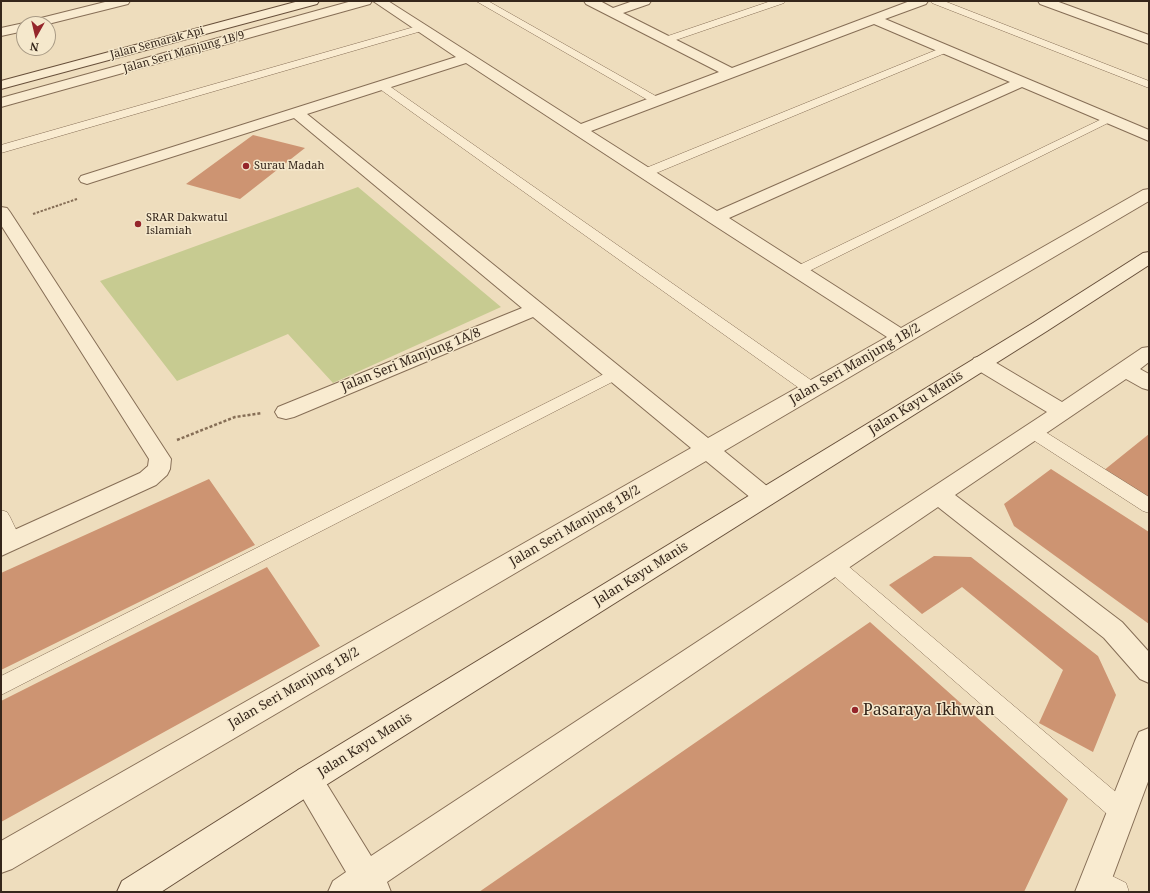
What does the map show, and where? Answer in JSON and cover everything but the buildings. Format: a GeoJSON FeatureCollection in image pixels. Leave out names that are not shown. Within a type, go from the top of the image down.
{"type":"FeatureCollection","features":[{"type":"Feature","properties":{"kind":"street"},"geometry":{"type":"LineString","coordinates":[[56,18],[124,1]]}},
{"type":"Feature","properties":{"kind":"street","name":"Jalan Semarak Api"},"geometry":{"type":"LineString","coordinates":[[1,75],[278,1]]}},
{"type":"Feature","properties":{"kind":"street","name":"Jalan Semarak Api"},"geometry":{"type":"LineString","coordinates":[[1,85],[313,1]]}},
{"type":"Feature","properties":{"kind":"street","name":"Jalan Seri Manjung 1B/9"},"geometry":{"type":"LineString","coordinates":[[1,102],[366,1]]}},
{"type":"Feature","properties":{"kind":"street"},"geometry":{"type":"LineString","coordinates":[[379,1],[901,337]]}},
{"type":"Feature","properties":{"kind":"street"},"geometry":{"type":"LineString","coordinates":[[590,1],[731,73]]}},
{"type":"Feature","properties":{"kind":"street"},"geometry":{"type":"LineString","coordinates":[[612,12],[645,1]]}},
{"type":"Feature","properties":{"kind":"street"},"geometry":{"type":"LineString","coordinates":[[579,130],[922,1]]}},
{"type":"Feature","properties":{"kind":"street"},"geometry":{"type":"LineString","coordinates":[[1044,1],[1149,40]]}},
{"type":"Feature","properties":{"kind":"street"},"geometry":{"type":"LineString","coordinates":[[874,19],[1149,136]]}},
{"type":"Feature","properties":{"kind":"street"},"geometry":{"type":"LineString","coordinates":[[1,32],[16,28]]}},
{"type":"Feature","properties":{"kind":"street"},"geometry":{"type":"LineString","coordinates":[[87,179],[467,58]]}},
{"type":"Feature","properties":{"kind":"street"},"geometry":{"type":"LineString","coordinates":[[715,218],[1021,82]]}},
{"type":"Feature","properties":{"kind":"street"},"geometry":{"type":"LineString","coordinates":[[296,112],[765,497]]}},
{"type":"Feature","properties":{"kind":"street","name":"Jalan Seri Manjung 1B/2"},"geometry":{"type":"LineString","coordinates":[[1,858],[1149,194]]}},
{"type":"Feature","properties":{"kind":"street"},"geometry":{"type":"LineString","coordinates":[[4,217],[160,459],[160,469],[148,479],[7,544]]}},
{"type":"Feature","properties":{"kind":"street","name":"Jalan Kayu Manis"},"geometry":{"type":"LineString","coordinates":[[133,892],[308,780],[981,363],[1149,257]]}},
{"type":"Feature","properties":{"kind":"street","name":"Jalan Seri Manjung 1A/8"},"geometry":{"type":"LineString","coordinates":[[286,412],[536,309]]}},
{"type":"Feature","properties":{"kind":"street"},"geometry":{"type":"LineString","coordinates":[[308,780],[362,887],[834,565],[1064,412],[1149,353]]}},
{"type":"Feature","properties":{"kind":"street"},"geometry":{"type":"LineString","coordinates":[[981,363],[1064,412]]}},
{"type":"Feature","properties":{"kind":"street"},"geometry":{"type":"LineString","coordinates":[[1126,370],[1149,383]]}},
{"type":"Feature","properties":{"kind":"street"},"geometry":{"type":"LineString","coordinates":[[939,495],[1114,630],[1149,671]]}},
{"type":"Feature","properties":{"kind":"street"},"geometry":{"type":"LineString","coordinates":[[1101,888],[1122,812],[1149,741]]}},
{"type":"Feature","properties":{"kind":"lane"},"geometry":{"type":"LineString","coordinates":[[480,1],[657,100]]}},
{"type":"Feature","properties":{"kind":"lane"},"geometry":{"type":"LineString","coordinates":[[666,40],[781,1]]}},
{"type":"Feature","properties":{"kind":"lane"},"geometry":{"type":"LineString","coordinates":[[935,1],[1149,85]]}},
{"type":"Feature","properties":{"kind":"lane"},"geometry":{"type":"LineString","coordinates":[[1,149],[421,28]]}},
{"type":"Feature","properties":{"kind":"lane"},"geometry":{"type":"LineString","coordinates":[[645,173],[946,50]]}},
{"type":"Feature","properties":{"kind":"lane"},"geometry":{"type":"LineString","coordinates":[[381,85],[812,389]]}},
{"type":"Feature","properties":{"kind":"lane"},"geometry":{"type":"LineString","coordinates":[[798,271],[1108,119]]}},
{"type":"Feature","properties":{"kind":"lane"},"geometry":{"type":"LineString","coordinates":[[1,686],[614,374]]}},
{"type":"Feature","properties":{"kind":"lane"},"geometry":{"type":"LineString","coordinates":[[1034,432],[1149,506]]}},
{"type":"Feature","properties":{"kind":"lane"},"geometry":{"type":"LineString","coordinates":[[1,517],[7,544]]}},
{"type":"Feature","properties":{"kind":"lane"},"geometry":{"type":"LineString","coordinates":[[834,565],[1122,812]]}},
{"type":"Feature","properties":{"kind":"path"},"geometry":{"type":"LineString","coordinates":[[4,217],[95,193],[87,179]]}},
{"type":"Feature","properties":{"kind":"path"},"geometry":{"type":"LineString","coordinates":[[153,449],[235,417],[261,413],[286,412]]}},
{"type":"Feature","properties":{"kind":"green space"},"geometry":{"type":"Polygon","coordinates":[[[358,187],[501,307],[333,383],[288,334],[177,381],[100,281],[358,187]]]}},
{"type":"Feature","properties":{"kind":"place","name":"Surau Madah"},"geometry":{"type":"Point","coordinates":[246,166]}},
{"type":"Feature","properties":{"kind":"place","name":"SRAR Dakwatul Islamiah"},"geometry":{"type":"Point","coordinates":[138,224]}},
{"type":"Feature","properties":{"kind":"place","name":"Pasaraya Ikhwan"},"geometry":{"type":"Point","coordinates":[855,710]}}]}
